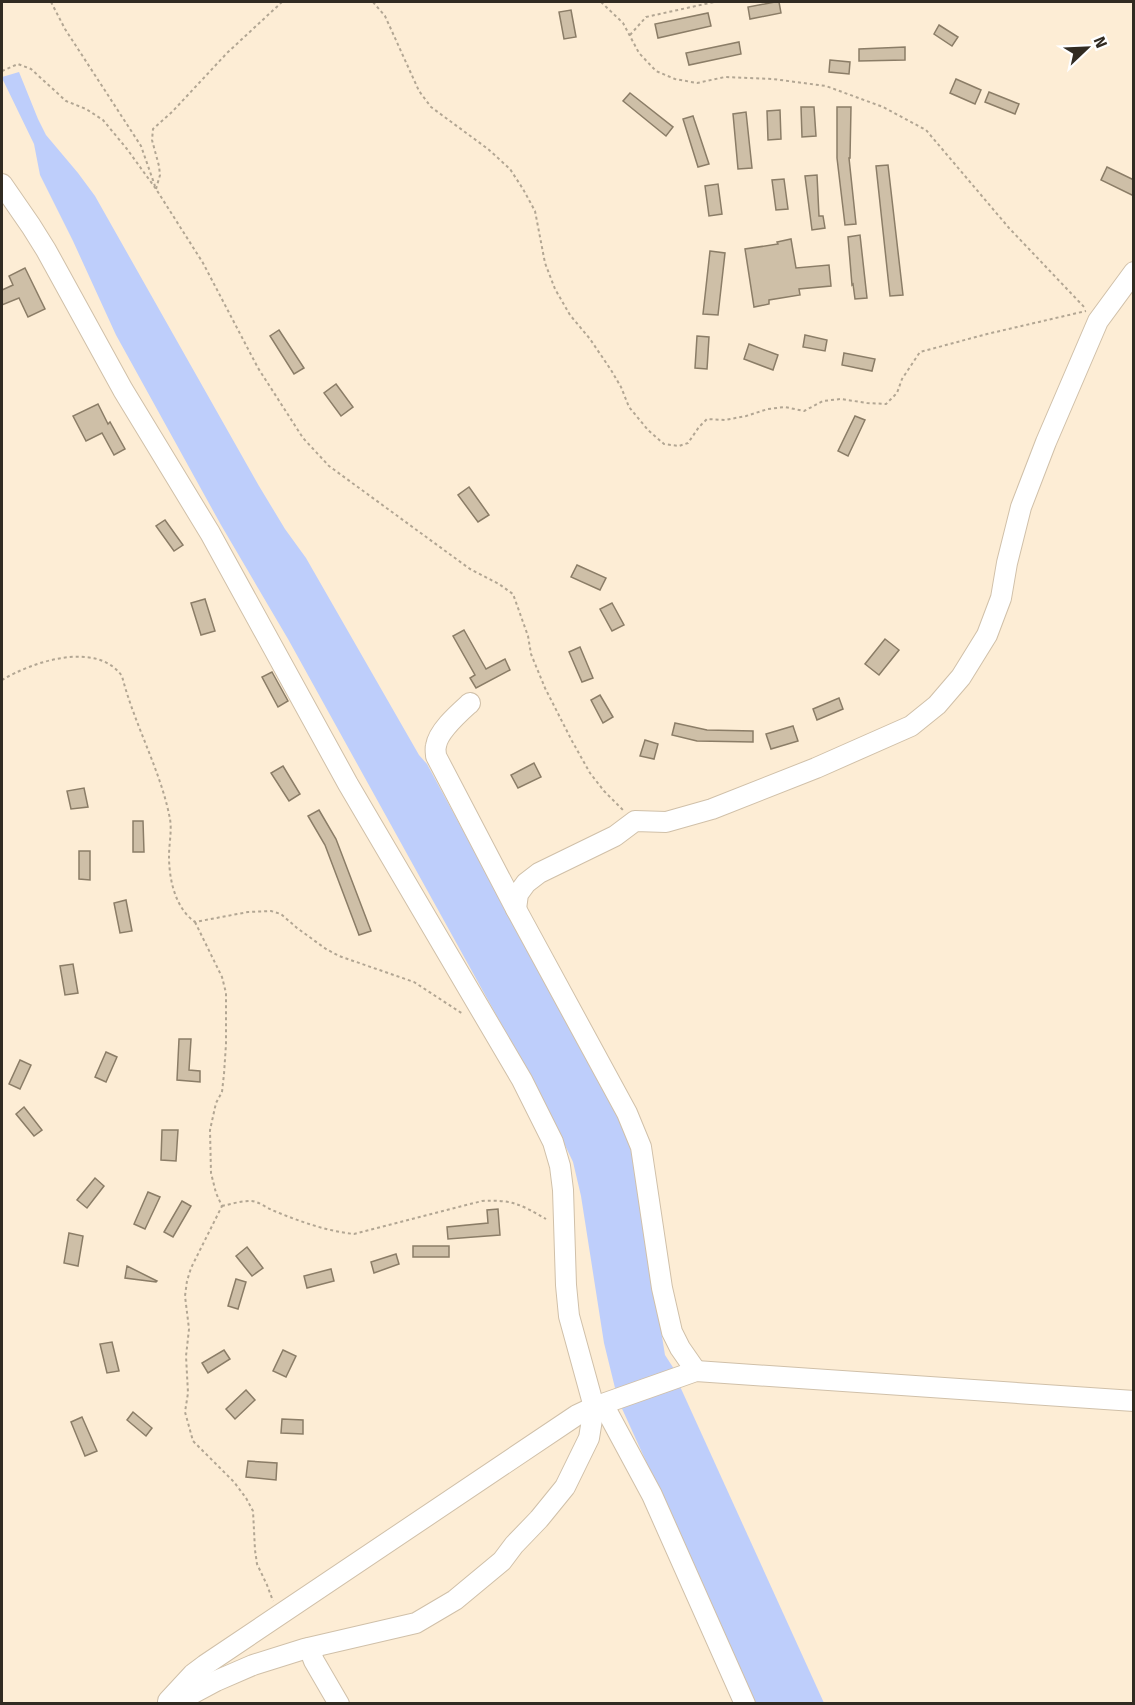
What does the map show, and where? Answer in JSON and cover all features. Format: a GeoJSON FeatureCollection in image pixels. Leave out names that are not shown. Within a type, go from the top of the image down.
{"type":"FeatureCollection","features":[{"type":"Feature","properties":{"kind":"street"},"geometry":{"type":"LineString","coordinates":[[2,184],[46,250],[123,390],[210,533],[348,784],[522,1080],[553,1142],[560,1166],[563,1190],[569,1316],[598,1406],[652,1495],[746,1704]]}},
{"type":"Feature","properties":{"kind":"street"},"geometry":{"type":"LineString","coordinates":[[516,909],[518,894],[526,883],[539,873],[615,836],[635,821],[666,822],[712,809],[816,768],[911,726],[937,705],[961,677],[987,634],[1001,598],[1021,507],[1046,442],[1098,321],[1134,272]]}},
{"type":"Feature","properties":{"kind":"street"},"geometry":{"type":"LineString","coordinates":[[470,703],[454,717],[442,733],[436,746],[436,756],[627,1113],[641,1147],[662,1288],[672,1332],[688,1373]]}},
{"type":"Feature","properties":{"kind":"street"},"geometry":{"type":"LineString","coordinates":[[165,1704],[187,1680],[205,1665],[577,1415],[688,1373],[1134,1401]]}},
{"type":"Feature","properties":{"kind":"street"},"geometry":{"type":"LineString","coordinates":[[173,1704],[216,1681],[253,1665],[309,1648],[416,1623],[455,1600],[502,1561],[565,1487],[589,1437],[598,1406]]}},
{"type":"Feature","properties":{"kind":"street"},"geometry":{"type":"LineString","coordinates":[[309,1648],[339,1704]]}},
{"type":"Feature","properties":{"kind":"path"},"geometry":{"type":"LineString","coordinates":[[51,2],[65,29],[141,146],[156,189]]}},
{"type":"Feature","properties":{"kind":"path"},"geometry":{"type":"LineString","coordinates":[[156,189],[160,175],[152,140],[153,129],[233,47],[282,2]]}},
{"type":"Feature","properties":{"kind":"path"},"geometry":{"type":"LineString","coordinates":[[373,2],[385,16],[419,91],[431,107],[471,135],[510,169],[535,211],[545,263],[555,289],[570,315],[611,370],[629,407],[648,430],[664,444],[679,446],[688,443],[707,419],[725,420],[785,407],[804,411],[823,401],[841,399],[886,404],[897,393],[902,379],[920,352],[1088,310],[1009,228],[926,130],[883,107],[826,86],[773,79],[725,77],[697,83],[675,79],[656,70],[639,53],[622,23],[602,2]]}},
{"type":"Feature","properties":{"kind":"path"},"geometry":{"type":"LineString","coordinates":[[630,35],[646,17],[714,2]]}},
{"type":"Feature","properties":{"kind":"path"},"geometry":{"type":"LineString","coordinates":[[2,71],[18,64],[31,69],[66,101],[86,109],[103,120],[156,189],[203,263],[258,368],[303,438],[329,466],[470,569],[513,594],[528,636],[531,654],[545,688],[572,741],[590,773],[604,791],[635,821]]}},
{"type":"Feature","properties":{"kind":"path"},"geometry":{"type":"LineString","coordinates":[[2,680],[12,674],[64,657],[88,657],[103,661],[117,668],[122,676],[141,735],[166,800],[171,823],[170,872],[175,893],[181,908],[195,922],[222,977],[226,993],[226,1044],[222,1092],[216,1104],[210,1130],[211,1173],[222,1206]]}},
{"type":"Feature","properties":{"kind":"path"},"geometry":{"type":"LineString","coordinates":[[195,922],[248,912],[281,914],[326,949],[339,956],[414,982],[468,1017],[481,1024],[487,1024]]}},
{"type":"Feature","properties":{"kind":"path"},"geometry":{"type":"LineString","coordinates":[[222,1206],[250,1201],[258,1202],[270,1209],[309,1223],[337,1232],[354,1234],[463,1205],[499,1200],[513,1202],[564,1229]]}},
{"type":"Feature","properties":{"kind":"path"},"geometry":{"type":"LineString","coordinates":[[222,1206],[191,1268],[187,1281],[189,1329],[186,1356],[188,1393],[186,1412],[193,1441],[234,1482],[253,1511],[258,1564],[274,1604],[283,1614]]}},
{"type":"Feature","properties":{"kind":"water"},"geometry":{"type":"Polygon","coordinates":[[[19,72],[46,135],[95,196],[259,486],[306,558],[419,755],[427,764],[615,1107],[627,1135],[635,1168],[665,1355],[676,1372],[616,1392],[604,1343],[581,1196],[573,1162],[504,1029],[116,335],[40,175],[34,144],[2,78],[19,72]]]}},
{"type":"Feature","properties":{"kind":"water"},"geometry":{"type":"Polygon","coordinates":[[[678,1382],[824,1703],[756,1703],[619,1402],[678,1382]]]}},
{"type":"Feature","properties":{"kind":"building"},"geometry":{"type":"Polygon","coordinates":[[[779,2],[781,13],[750,19],[748,7],[779,2]]]}},
{"type":"Feature","properties":{"kind":"building"},"geometry":{"type":"Polygon","coordinates":[[[571,10],[576,37],[564,39],[559,12],[571,10]]]}},
{"type":"Feature","properties":{"kind":"building"},"geometry":{"type":"Polygon","coordinates":[[[708,13],[711,26],[658,38],[655,24],[708,13]]]}},
{"type":"Feature","properties":{"kind":"building"},"geometry":{"type":"Polygon","coordinates":[[[939,25],[958,37],[952,46],[934,34],[939,25]]]}},
{"type":"Feature","properties":{"kind":"building"},"geometry":{"type":"Polygon","coordinates":[[[739,42],[741,54],[689,65],[686,53],[739,42]]]}},
{"type":"Feature","properties":{"kind":"building"},"geometry":{"type":"Polygon","coordinates":[[[905,47],[905,60],[859,61],[859,49],[905,47]]]}},
{"type":"Feature","properties":{"kind":"building"},"geometry":{"type":"Polygon","coordinates":[[[830,60],[850,62],[849,74],[829,72],[830,60]]]}},
{"type":"Feature","properties":{"kind":"building"},"geometry":{"type":"Polygon","coordinates":[[[956,79],[981,90],[975,104],[950,93],[956,79]]]}},
{"type":"Feature","properties":{"kind":"building"},"geometry":{"type":"Polygon","coordinates":[[[989,92],[1019,104],[1015,114],[985,102],[989,92]]]}},
{"type":"Feature","properties":{"kind":"building"},"geometry":{"type":"Polygon","coordinates":[[[630,93],[673,127],[666,136],[623,101],[630,93]]]}},
{"type":"Feature","properties":{"kind":"building"},"geometry":{"type":"Polygon","coordinates":[[[801,107],[814,107],[816,136],[802,137],[801,107]]]}},
{"type":"Feature","properties":{"kind":"building"},"geometry":{"type":"Polygon","coordinates":[[[837,107],[851,107],[849,158],[856,224],[845,225],[837,158],[837,107]]]}},
{"type":"Feature","properties":{"kind":"building"},"geometry":{"type":"Polygon","coordinates":[[[780,110],[781,139],[768,140],[767,111],[780,110]]]}},
{"type":"Feature","properties":{"kind":"building"},"geometry":{"type":"Polygon","coordinates":[[[746,112],[752,168],[738,169],[733,114],[746,112]]]}},
{"type":"Feature","properties":{"kind":"building"},"geometry":{"type":"Polygon","coordinates":[[[693,116],[709,164],[698,167],[683,119],[693,116]]]}},
{"type":"Feature","properties":{"kind":"building"},"geometry":{"type":"Polygon","coordinates":[[[888,165],[903,295],[890,296],[876,166],[888,165]]]}},
{"type":"Feature","properties":{"kind":"building"},"geometry":{"type":"Polygon","coordinates":[[[1107,167],[1134,180],[1134,196],[1101,180],[1107,167]]]}},
{"type":"Feature","properties":{"kind":"building"},"geometry":{"type":"Polygon","coordinates":[[[817,175],[819,216],[823,216],[825,228],[812,230],[805,176],[817,175]]]}},
{"type":"Feature","properties":{"kind":"building"},"geometry":{"type":"Polygon","coordinates":[[[784,179],[788,209],[776,210],[772,180],[784,179]]]}},
{"type":"Feature","properties":{"kind":"building"},"geometry":{"type":"Polygon","coordinates":[[[718,184],[722,214],[709,216],[705,186],[718,184]]]}},
{"type":"Feature","properties":{"kind":"building"},"geometry":{"type":"Polygon","coordinates":[[[860,235],[867,298],[855,299],[848,237],[860,235]]]}},
{"type":"Feature","properties":{"kind":"building"},"geometry":{"type":"Polygon","coordinates":[[[791,239],[796,268],[829,265],[831,286],[799,289],[800,295],[769,300],[769,304],[754,307],[745,249],[778,244],[777,242],[791,239]]]}},
{"type":"Feature","properties":{"kind":"building"},"geometry":{"type":"Polygon","coordinates":[[[710,251],[725,253],[718,315],[703,314],[710,251]]]}},
{"type":"Feature","properties":{"kind":"building"},"geometry":{"type":"Polygon","coordinates":[[[25,268],[45,309],[28,317],[19,298],[2,305],[2,290],[13,285],[9,276],[25,268]]]}},
{"type":"Feature","properties":{"kind":"building"},"geometry":{"type":"Polygon","coordinates":[[[279,330],[304,368],[294,374],[270,336],[279,330]]]}},
{"type":"Feature","properties":{"kind":"building"},"geometry":{"type":"Polygon","coordinates":[[[805,335],[827,340],[825,351],[803,347],[805,335]]]}},
{"type":"Feature","properties":{"kind":"building"},"geometry":{"type":"Polygon","coordinates":[[[697,336],[709,337],[707,369],[695,368],[697,336]]]}},
{"type":"Feature","properties":{"kind":"building"},"geometry":{"type":"Polygon","coordinates":[[[749,344],[778,355],[773,370],[744,359],[749,344]]]}},
{"type":"Feature","properties":{"kind":"building"},"geometry":{"type":"Polygon","coordinates":[[[844,353],[875,359],[872,371],[842,365],[844,353]]]}},
{"type":"Feature","properties":{"kind":"building"},"geometry":{"type":"Polygon","coordinates":[[[336,384],[353,407],[341,416],[324,393],[336,384]]]}},
{"type":"Feature","properties":{"kind":"building"},"geometry":{"type":"Polygon","coordinates":[[[98,404],[125,449],[114,455],[102,433],[86,441],[73,416],[98,404]]]}},
{"type":"Feature","properties":{"kind":"building"},"geometry":{"type":"Polygon","coordinates":[[[855,416],[865,420],[848,456],[838,451],[855,416]]]}},
{"type":"Feature","properties":{"kind":"building"},"geometry":{"type":"Polygon","coordinates":[[[469,487],[489,515],[478,522],[458,495],[469,487]]]}},
{"type":"Feature","properties":{"kind":"building"},"geometry":{"type":"Polygon","coordinates":[[[165,520],[183,545],[174,551],[156,526],[165,520]]]}},
{"type":"Feature","properties":{"kind":"building"},"geometry":{"type":"Polygon","coordinates":[[[577,565],[606,578],[600,590],[571,577],[577,565]]]}},
{"type":"Feature","properties":{"kind":"building"},"geometry":{"type":"Polygon","coordinates":[[[205,599],[215,631],[201,635],[191,603],[205,599]]]}},
{"type":"Feature","properties":{"kind":"building"},"geometry":{"type":"Polygon","coordinates":[[[612,603],[624,625],[612,631],[600,609],[612,603]]]}},
{"type":"Feature","properties":{"kind":"building"},"geometry":{"type":"Polygon","coordinates":[[[464,630],[486,669],[505,659],[510,670],[476,688],[470,678],[475,675],[453,636],[464,630]]]}},
{"type":"Feature","properties":{"kind":"building"},"geometry":{"type":"Polygon","coordinates":[[[885,639],[899,650],[879,675],[865,664],[885,639]]]}},
{"type":"Feature","properties":{"kind":"building"},"geometry":{"type":"Polygon","coordinates":[[[580,647],[593,678],[582,682],[569,652],[580,647]]]}},
{"type":"Feature","properties":{"kind":"building"},"geometry":{"type":"Polygon","coordinates":[[[272,672],[288,701],[278,707],[262,677],[272,672]]]}},
{"type":"Feature","properties":{"kind":"building"},"geometry":{"type":"Polygon","coordinates":[[[600,695],[613,717],[603,723],[591,700],[600,695]]]}},
{"type":"Feature","properties":{"kind":"building"},"geometry":{"type":"Polygon","coordinates":[[[839,698],[843,709],[817,720],[813,709],[839,698]]]}},
{"type":"Feature","properties":{"kind":"building"},"geometry":{"type":"Polygon","coordinates":[[[675,723],[707,730],[753,731],[753,742],[697,741],[672,735],[675,723]]]}},
{"type":"Feature","properties":{"kind":"building"},"geometry":{"type":"Polygon","coordinates":[[[793,726],[798,741],[771,749],[766,734],[793,726]]]}},
{"type":"Feature","properties":{"kind":"building"},"geometry":{"type":"Polygon","coordinates":[[[645,740],[658,744],[654,759],[640,756],[645,740]]]}},
{"type":"Feature","properties":{"kind":"building"},"geometry":{"type":"Polygon","coordinates":[[[534,763],[541,777],[518,788],[511,775],[534,763]]]}},
{"type":"Feature","properties":{"kind":"building"},"geometry":{"type":"Polygon","coordinates":[[[283,766],[300,794],[289,801],[271,773],[283,766]]]}},
{"type":"Feature","properties":{"kind":"building"},"geometry":{"type":"Polygon","coordinates":[[[84,788],[88,807],[71,809],[67,791],[84,788]]]}},
{"type":"Feature","properties":{"kind":"building"},"geometry":{"type":"Polygon","coordinates":[[[319,810],[336,839],[371,931],[359,935],[325,845],[308,816],[319,810]]]}},
{"type":"Feature","properties":{"kind":"building"},"geometry":{"type":"Polygon","coordinates":[[[133,821],[143,821],[144,852],[133,852],[133,821]]]}},
{"type":"Feature","properties":{"kind":"building"},"geometry":{"type":"Polygon","coordinates":[[[79,851],[90,851],[90,880],[79,879],[79,851]]]}},
{"type":"Feature","properties":{"kind":"building"},"geometry":{"type":"Polygon","coordinates":[[[126,900],[132,931],[120,933],[114,903],[126,900]]]}},
{"type":"Feature","properties":{"kind":"building"},"geometry":{"type":"Polygon","coordinates":[[[73,964],[78,993],[65,995],[60,966],[73,964]]]}},
{"type":"Feature","properties":{"kind":"building"},"geometry":{"type":"Polygon","coordinates":[[[179,1039],[191,1039],[189,1070],[200,1071],[200,1082],[177,1080],[179,1039]]]}},
{"type":"Feature","properties":{"kind":"building"},"geometry":{"type":"Polygon","coordinates":[[[106,1052],[117,1057],[106,1082],[95,1077],[106,1052]]]}},
{"type":"Feature","properties":{"kind":"building"},"geometry":{"type":"Polygon","coordinates":[[[20,1060],[31,1065],[20,1089],[9,1084],[20,1060]]]}},
{"type":"Feature","properties":{"kind":"building"},"geometry":{"type":"Polygon","coordinates":[[[24,1107],[42,1130],[34,1136],[16,1114],[24,1107]]]}},
{"type":"Feature","properties":{"kind":"building"},"geometry":{"type":"Polygon","coordinates":[[[162,1130],[178,1130],[176,1161],[161,1160],[162,1130]]]}},
{"type":"Feature","properties":{"kind":"building"},"geometry":{"type":"Polygon","coordinates":[[[95,1178],[104,1186],[87,1208],[77,1200],[95,1178]]]}},
{"type":"Feature","properties":{"kind":"building"},"geometry":{"type":"Polygon","coordinates":[[[148,1192],[160,1197],[145,1229],[134,1224],[148,1192]]]}},
{"type":"Feature","properties":{"kind":"building"},"geometry":{"type":"Polygon","coordinates":[[[182,1201],[191,1206],[173,1237],[164,1232],[182,1201]]]}},
{"type":"Feature","properties":{"kind":"building"},"geometry":{"type":"Polygon","coordinates":[[[498,1209],[500,1235],[448,1239],[447,1227],[488,1223],[487,1210],[498,1209]]]}},
{"type":"Feature","properties":{"kind":"building"},"geometry":{"type":"Polygon","coordinates":[[[69,1233],[83,1236],[78,1266],[64,1263],[69,1233]]]}},
{"type":"Feature","properties":{"kind":"building"},"geometry":{"type":"Polygon","coordinates":[[[413,1246],[449,1246],[449,1257],[413,1257],[413,1246]]]}},
{"type":"Feature","properties":{"kind":"building"},"geometry":{"type":"Polygon","coordinates":[[[247,1247],[263,1268],[252,1276],[236,1256],[247,1247]]]}},
{"type":"Feature","properties":{"kind":"building"},"geometry":{"type":"Polygon","coordinates":[[[396,1254],[399,1264],[374,1273],[371,1262],[396,1254]]]}},
{"type":"Feature","properties":{"kind":"building"},"geometry":{"type":"Polygon","coordinates":[[[127,1266],[157,1281],[125,1278],[127,1266]]]}},
{"type":"Feature","properties":{"kind":"building"},"geometry":{"type":"Polygon","coordinates":[[[331,1269],[334,1281],[307,1288],[304,1276],[331,1269]]]}},
{"type":"Feature","properties":{"kind":"building"},"geometry":{"type":"Polygon","coordinates":[[[236,1279],[246,1282],[238,1309],[228,1306],[236,1279]]]}},
{"type":"Feature","properties":{"kind":"building"},"geometry":{"type":"Polygon","coordinates":[[[112,1342],[119,1371],[107,1373],[100,1344],[112,1342]]]}},
{"type":"Feature","properties":{"kind":"building"},"geometry":{"type":"Polygon","coordinates":[[[224,1350],[230,1359],[208,1373],[202,1363],[224,1350]]]}},
{"type":"Feature","properties":{"kind":"building"},"geometry":{"type":"Polygon","coordinates":[[[283,1350],[296,1356],[286,1377],[273,1371],[283,1350]]]}},
{"type":"Feature","properties":{"kind":"building"},"geometry":{"type":"Polygon","coordinates":[[[246,1390],[255,1400],[235,1419],[226,1409],[246,1390]]]}},
{"type":"Feature","properties":{"kind":"building"},"geometry":{"type":"Polygon","coordinates":[[[133,1412],[152,1428],[146,1436],[127,1420],[133,1412]]]}},
{"type":"Feature","properties":{"kind":"building"},"geometry":{"type":"Polygon","coordinates":[[[82,1417],[97,1451],[85,1456],[71,1422],[82,1417]]]}},
{"type":"Feature","properties":{"kind":"building"},"geometry":{"type":"Polygon","coordinates":[[[282,1419],[303,1420],[303,1434],[281,1433],[282,1419]]]}},
{"type":"Feature","properties":{"kind":"building"},"geometry":{"type":"Polygon","coordinates":[[[248,1461],[277,1463],[276,1480],[246,1477],[248,1461]]]}}]}
